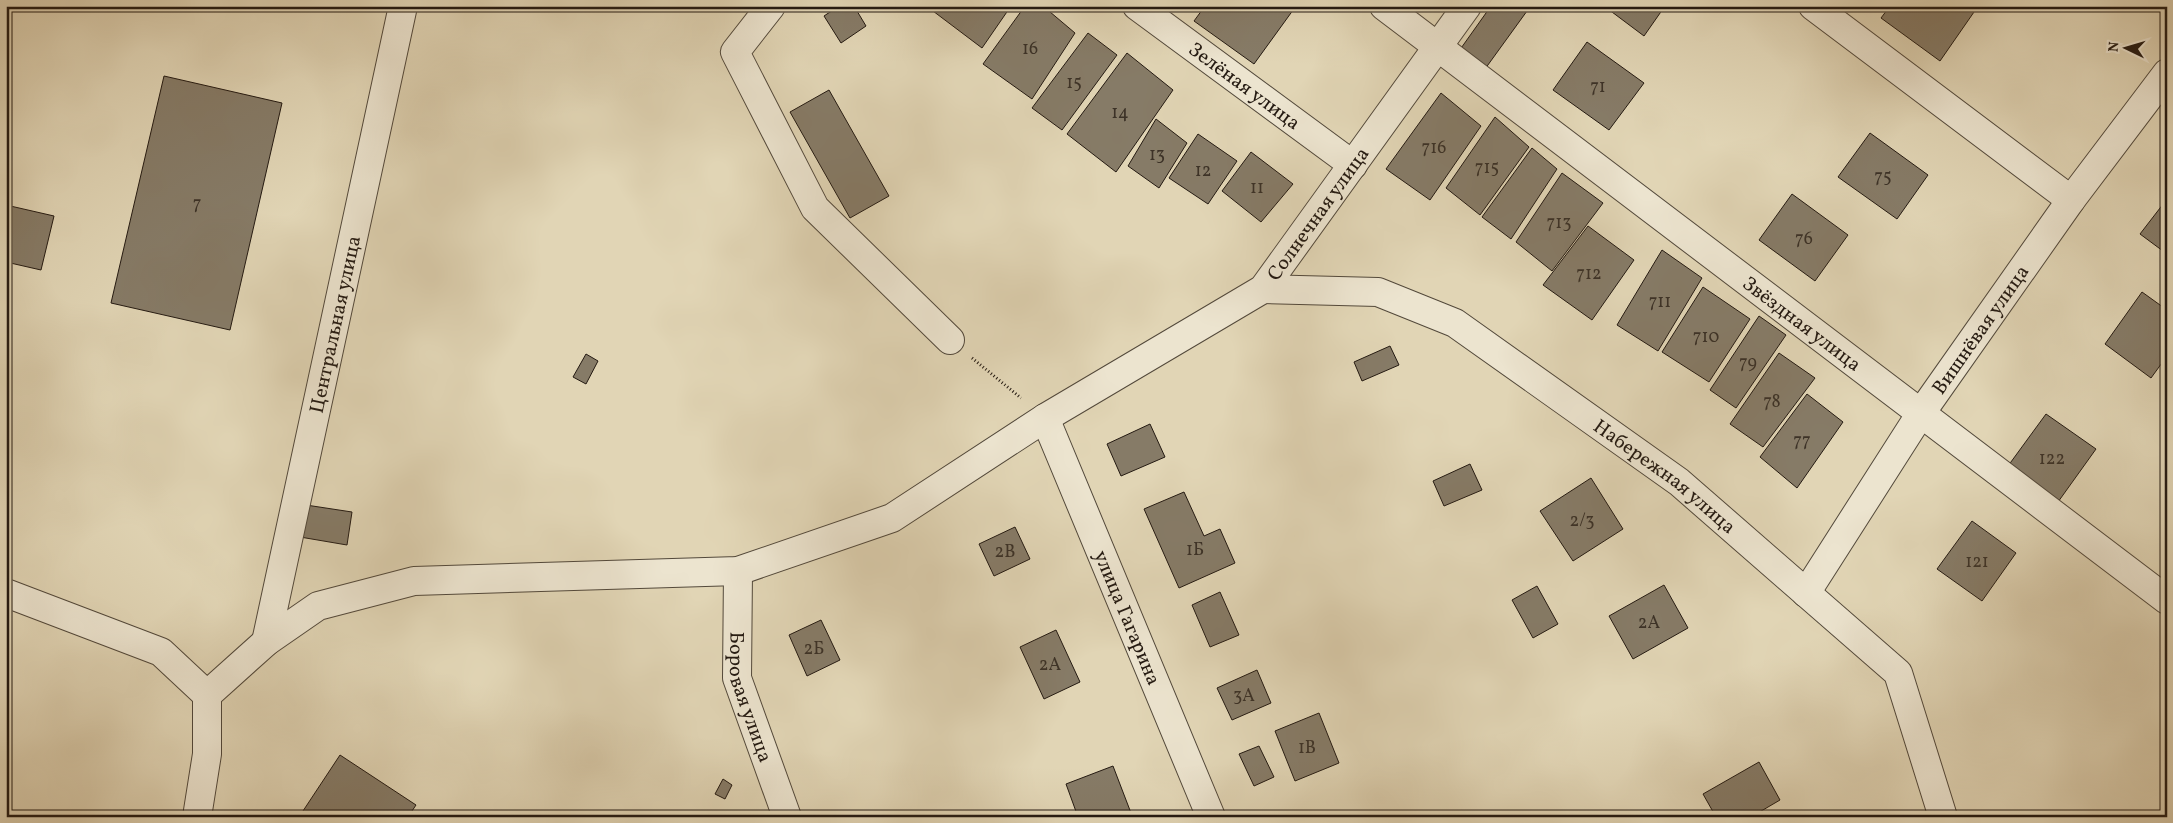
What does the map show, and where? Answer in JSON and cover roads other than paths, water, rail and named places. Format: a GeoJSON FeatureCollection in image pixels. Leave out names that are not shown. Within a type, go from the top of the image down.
{"type":"FeatureCollection","features":[{"type":"Feature","properties":{"kind":"street","name":"Центральная улица"},"geometry":{"type":"LineString","coordinates":[[266,642],[402,6]]}},
{"type":"Feature","properties":{"kind":"street"},"geometry":{"type":"LineString","coordinates":[[771,6],[735,52],[815,208],[950,340]]}},
{"type":"Feature","properties":{"kind":"street","name":"Зелёная улица"},"geometry":{"type":"LineString","coordinates":[[1137,6],[1353,165]]}},
{"type":"Feature","properties":{"kind":"street","name":"Звёздная улица"},"geometry":{"type":"LineString","coordinates":[[1384,6],[2167,600]]}},
{"type":"Feature","properties":{"kind":"street","name":"Солнечная улица"},"geometry":{"type":"LineString","coordinates":[[206,695],[266,642],[318,606],[414,581],[738,571],[892,518],[1045,418],[1264,289],[1467,6]]}},
{"type":"Feature","properties":{"kind":"street"},"geometry":{"type":"LineString","coordinates":[[1813,6],[2071,200]]}},
{"type":"Feature","properties":{"kind":"street","name":"Вишнёвая улица"},"geometry":{"type":"LineString","coordinates":[[1806,593],[1921,413],[2071,200],[2167,73]]}},
{"type":"Feature","properties":{"kind":"street","name":"Набережная улица"},"geometry":{"type":"LineString","coordinates":[[1264,289],[1378,292],[1455,323],[1679,482],[1898,673],[1943,817]]}},
{"type":"Feature","properties":{"kind":"street","name":"улица Гагарина"},"geometry":{"type":"LineString","coordinates":[[1045,418],[1212,817]]}},
{"type":"Feature","properties":{"kind":"street","name":"Боровая улица"},"geometry":{"type":"LineString","coordinates":[[738,571],[737,678],[786,817]]}},
{"type":"Feature","properties":{"kind":"street"},"geometry":{"type":"LineString","coordinates":[[6,593],[161,652],[206,695],[207,754],[197,817]]}}]}
